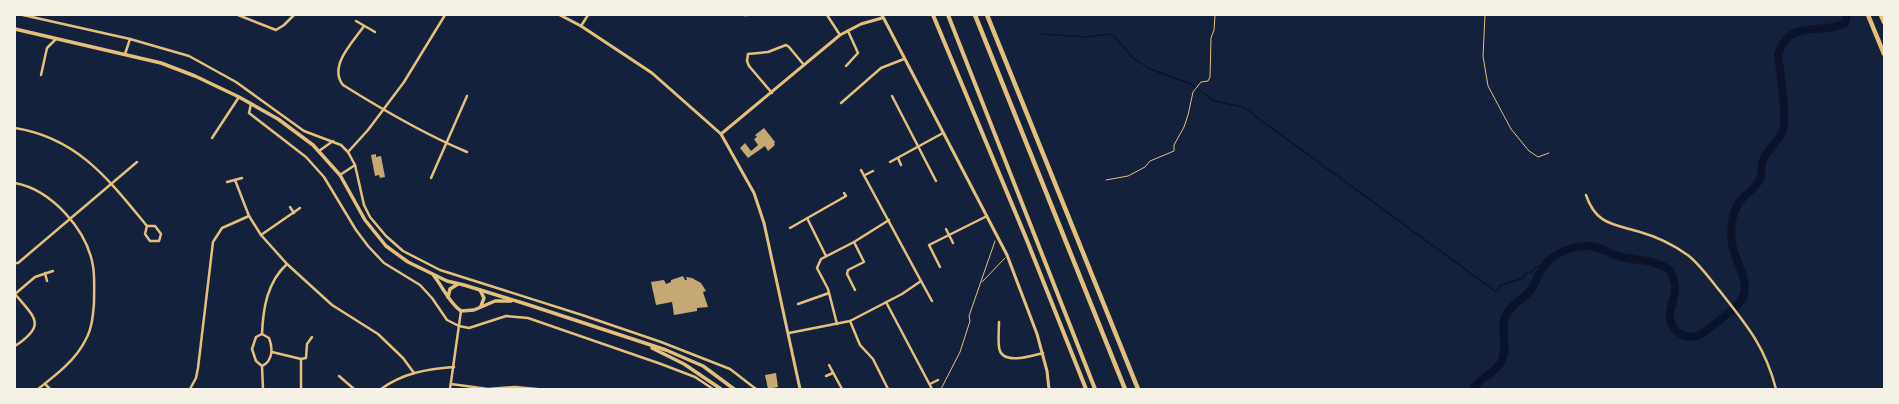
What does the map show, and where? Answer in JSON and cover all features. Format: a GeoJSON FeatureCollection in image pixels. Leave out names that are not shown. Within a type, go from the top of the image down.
{"type":"FeatureCollection","features":[{"type":"Feature","properties":{"kind":"highway"},"geometry":{"type":"LineString","coordinates":[[932,15],[1026,238],[1086,389]]}},
{"type":"Feature","properties":{"kind":"highway"},"geometry":{"type":"LineString","coordinates":[[948,15],[1095,389]]}},
{"type":"Feature","properties":{"kind":"highway"},"geometry":{"type":"LineString","coordinates":[[976,15],[1125,389]]}},
{"type":"Feature","properties":{"kind":"highway"},"geometry":{"type":"LineString","coordinates":[[987,15],[1138,389]]}},
{"type":"Feature","properties":{"kind":"highway"},"geometry":{"type":"LineString","coordinates":[[1881,15],[1884,22]]}},
{"type":"Feature","properties":{"kind":"highway"},"geometry":{"type":"LineString","coordinates":[[1869,16],[1884,54]]}},
{"type":"Feature","properties":{"kind":"main road"},"geometry":{"type":"LineString","coordinates":[[15,29],[125,54],[177,69],[251,103],[291,128],[319,152],[340,175],[365,220],[386,246],[408,262],[447,281],[520,302],[630,338],[684,364],[721,389]]}},
{"type":"Feature","properties":{"kind":"main road"},"geometry":{"type":"LineString","coordinates":[[433,275],[444,289],[448,297],[461,310],[470,311],[495,301],[520,302]]}},
{"type":"Feature","properties":{"kind":"main road"},"geometry":{"type":"LineString","coordinates":[[448,297],[450,289],[459,284]]}},
{"type":"Feature","properties":{"kind":"main road"},"geometry":{"type":"LineString","coordinates":[[480,290],[484,298],[480,307]]}},
{"type":"Feature","properties":{"kind":"main road"},"geometry":{"type":"LineString","coordinates":[[643,344],[666,350],[703,366],[734,389]]}},
{"type":"Feature","properties":{"kind":"street"},"geometry":{"type":"LineString","coordinates":[[23,15],[130,39],[189,56],[236,82],[304,131],[333,141],[348,152],[355,165],[364,205],[370,216],[386,236],[411,257],[440,270],[630,331],[730,369],[756,389]]}},
{"type":"Feature","properties":{"kind":"street"},"geometry":{"type":"LineString","coordinates":[[238,15],[276,30],[284,25],[294,15]]}},
{"type":"Feature","properties":{"kind":"street"},"geometry":{"type":"LineString","coordinates":[[348,152],[368,130],[411,71],[445,15]]}},
{"type":"Feature","properties":{"kind":"street"},"geometry":{"type":"LineString","coordinates":[[560,15],[581,26],[652,72],[721,134],[745,175],[758,204],[769,240],[800,389]]}},
{"type":"Feature","properties":{"kind":"street"},"geometry":{"type":"LineString","coordinates":[[581,26],[588,15]]}},
{"type":"Feature","properties":{"kind":"street"},"geometry":{"type":"LineString","coordinates":[[827,15],[840,35]]}},
{"type":"Feature","properties":{"kind":"street"},"geometry":{"type":"LineString","coordinates":[[721,134],[840,35],[861,24],[882,16],[1007,256],[1043,353],[1049,389]]}},
{"type":"Feature","properties":{"kind":"street"},"geometry":{"type":"LineString","coordinates":[[356,21],[375,32]]}},
{"type":"Feature","properties":{"kind":"street"},"geometry":{"type":"LineString","coordinates":[[364,26],[339,63],[337,72],[339,80],[343,85],[383,110],[446,143],[467,152]]}},
{"type":"Feature","properties":{"kind":"street"},"geometry":{"type":"LineString","coordinates":[[846,66],[858,53],[848,31]]}},
{"type":"Feature","properties":{"kind":"street"},"geometry":{"type":"LineString","coordinates":[[41,75],[47,48],[56,39]]}},
{"type":"Feature","properties":{"kind":"street"},"geometry":{"type":"LineString","coordinates":[[125,54],[130,39]]}},
{"type":"Feature","properties":{"kind":"street"},"geometry":{"type":"LineString","coordinates":[[772,93],[750,66],[747,61],[748,54],[768,52],[786,45],[804,65]]}},
{"type":"Feature","properties":{"kind":"street"},"geometry":{"type":"LineString","coordinates":[[841,103],[881,68],[904,59]]}},
{"type":"Feature","properties":{"kind":"street"},"geometry":{"type":"LineString","coordinates":[[431,178],[467,96]]}},
{"type":"Feature","properties":{"kind":"street"},"geometry":{"type":"LineString","coordinates":[[892,96],[936,181]]}},
{"type":"Feature","properties":{"kind":"street"},"geometry":{"type":"LineString","coordinates":[[212,138],[239,97]]}},
{"type":"Feature","properties":{"kind":"street"},"geometry":{"type":"LineString","coordinates":[[251,103],[249,113],[306,157],[324,177],[356,230],[368,246],[384,263],[420,286],[428,293],[447,320],[464,328],[473,328],[506,316],[528,318],[616,347],[672,368],[695,377],[713,389]]}},
{"type":"Feature","properties":{"kind":"street"},"geometry":{"type":"LineString","coordinates":[[15,128],[38,133],[66,146],[90,162],[112,183],[147,226]]}},
{"type":"Feature","properties":{"kind":"street"},"geometry":{"type":"LineString","coordinates":[[890,162],[943,133]]}},
{"type":"Feature","properties":{"kind":"street"},"geometry":{"type":"LineString","coordinates":[[319,152],[333,141]]}},
{"type":"Feature","properties":{"kind":"street"},"geometry":{"type":"LineString","coordinates":[[898,158],[901,165]]}},
{"type":"Feature","properties":{"kind":"street"},"geometry":{"type":"LineString","coordinates":[[17,263],[70,220],[137,162]]}},
{"type":"Feature","properties":{"kind":"street"},"geometry":{"type":"LineString","coordinates":[[340,175],[355,165]]}},
{"type":"Feature","properties":{"kind":"street"},"geometry":{"type":"LineString","coordinates":[[861,170],[932,301]]}},
{"type":"Feature","properties":{"kind":"street"},"geometry":{"type":"LineString","coordinates":[[865,176],[873,171]]}},
{"type":"Feature","properties":{"kind":"street"},"geometry":{"type":"LineString","coordinates":[[227,182],[242,178]]}},
{"type":"Feature","properties":{"kind":"street"},"geometry":{"type":"LineString","coordinates":[[235,180],[249,216],[262,235],[287,264],[344,314],[378,334],[403,358],[414,373]]}},
{"type":"Feature","properties":{"kind":"street"},"geometry":{"type":"LineString","coordinates":[[15,183],[38,192],[57,204],[70,220],[89,251],[93,265],[94,298],[92,319],[87,338],[77,354],[38,389]]}},
{"type":"Feature","properties":{"kind":"street"},"geometry":{"type":"LineString","coordinates":[[790,228],[846,196],[844,193]]}},
{"type":"Feature","properties":{"kind":"street"},"geometry":{"type":"LineString","coordinates":[[1586,195],[1593,211],[1600,218],[1616,227],[1639,232],[1665,241],[1690,257],[1724,296],[1756,338],[1770,366],[1776,389]]}},
{"type":"Feature","properties":{"kind":"street"},"geometry":{"type":"LineString","coordinates":[[290,207],[294,212]]}},
{"type":"Feature","properties":{"kind":"street"},"geometry":{"type":"LineString","coordinates":[[262,235],[300,208]]}},
{"type":"Feature","properties":{"kind":"street"},"geometry":{"type":"LineString","coordinates":[[190,389],[196,378],[198,368],[213,242],[222,228],[249,216]]}},
{"type":"Feature","properties":{"kind":"street"},"geometry":{"type":"LineString","coordinates":[[940,267],[929,245],[987,216]]}},
{"type":"Feature","properties":{"kind":"street"},"geometry":{"type":"LineString","coordinates":[[807,218],[826,256]]}},
{"type":"Feature","properties":{"kind":"street"},"geometry":{"type":"LineString","coordinates":[[837,324],[829,293],[817,268],[821,259],[854,242],[889,220]]}},
{"type":"Feature","properties":{"kind":"street"},"geometry":{"type":"LineString","coordinates":[[147,226],[155,226],[161,234],[158,241],[150,241],[145,234],[147,226]]}},
{"type":"Feature","properties":{"kind":"street"},"geometry":{"type":"LineString","coordinates":[[946,229],[953,243]]}},
{"type":"Feature","properties":{"kind":"street"},"geometry":{"type":"LineString","coordinates":[[854,242],[864,262],[848,270],[847,274],[855,290]]}},
{"type":"Feature","properties":{"kind":"street"},"geometry":{"type":"LineString","coordinates":[[262,334],[263,314],[271,284],[278,272],[287,264]]}},
{"type":"Feature","properties":{"kind":"street"},"geometry":{"type":"LineString","coordinates":[[15,346],[34,330],[35,324],[34,316],[15,294],[35,277],[53,271]]}},
{"type":"Feature","properties":{"kind":"street"},"geometry":{"type":"LineString","coordinates":[[45,273],[47,281]]}},
{"type":"Feature","properties":{"kind":"street"},"geometry":{"type":"LineString","coordinates":[[789,333],[850,321],[921,281]]}},
{"type":"Feature","properties":{"kind":"street"},"geometry":{"type":"LineString","coordinates":[[798,304],[829,293]]}},
{"type":"Feature","properties":{"kind":"street"},"geometry":{"type":"LineString","coordinates":[[886,302],[932,389]]}},
{"type":"Feature","properties":{"kind":"street"},"geometry":{"type":"LineString","coordinates":[[450,389],[461,310]]}},
{"type":"Feature","properties":{"kind":"street"},"geometry":{"type":"LineString","coordinates":[[850,321],[860,345],[873,359],[888,389]]}},
{"type":"Feature","properties":{"kind":"street"},"geometry":{"type":"LineString","coordinates":[[999,322],[999,348],[1002,354],[1011,359],[1043,353]]}},
{"type":"Feature","properties":{"kind":"street"},"geometry":{"type":"LineString","coordinates":[[630,331],[630,338]]}},
{"type":"Feature","properties":{"kind":"street"},"geometry":{"type":"LineString","coordinates":[[262,334],[269,338],[272,352],[268,362],[262,366]]}},
{"type":"Feature","properties":{"kind":"street"},"geometry":{"type":"LineString","coordinates":[[262,334],[256,337],[252,349],[256,361],[262,366],[263,389]]}},
{"type":"Feature","properties":{"kind":"street"},"geometry":{"type":"LineString","coordinates":[[272,352],[301,359],[307,357],[306,348],[312,337]]}},
{"type":"Feature","properties":{"kind":"street"},"geometry":{"type":"LineString","coordinates":[[301,359],[301,389]]}},
{"type":"Feature","properties":{"kind":"street"},"geometry":{"type":"LineString","coordinates":[[829,366],[842,389]]}},
{"type":"Feature","properties":{"kind":"street"},"geometry":{"type":"LineString","coordinates":[[381,389],[401,377],[414,373],[454,367]]}},
{"type":"Feature","properties":{"kind":"street"},"geometry":{"type":"LineString","coordinates":[[826,376],[833,373]]}},
{"type":"Feature","properties":{"kind":"street"},"geometry":{"type":"LineString","coordinates":[[339,376],[354,389]]}},
{"type":"Feature","properties":{"kind":"street"},"geometry":{"type":"LineString","coordinates":[[930,384],[938,380]]}},
{"type":"Feature","properties":{"kind":"street"},"geometry":{"type":"LineString","coordinates":[[45,384],[50,389]]}},
{"type":"Feature","properties":{"kind":"street"},"geometry":{"type":"LineString","coordinates":[[451,384],[488,389],[537,389]]}},
{"type":"Feature","properties":{"kind":"lane"},"geometry":{"type":"LineString","coordinates":[[1485,15],[1483,56],[1488,86],[1511,129],[1529,151],[1538,157],[1549,153]]}},
{"type":"Feature","properties":{"kind":"path"},"geometry":{"type":"LineString","coordinates":[[1106,180],[1128,176],[1145,168],[1150,161],[1174,152],[1174,145],[1184,127],[1191,98],[1195,89],[1202,82],[1208,81],[1210,77],[1211,38],[1214,30],[1215,15]]}},
{"type":"Feature","properties":{"kind":"path"},"geometry":{"type":"LineString","coordinates":[[941,389],[960,352],[970,321],[969,316],[982,283],[995,241]]}},
{"type":"Feature","properties":{"kind":"path"},"geometry":{"type":"LineString","coordinates":[[982,283],[1007,256]]}},
{"type":"Feature","properties":{"kind":"building"},"geometry":{"type":"Polygon","coordinates":[[[764,128],[775,142],[775,145],[768,151],[765,146],[748,158],[740,148],[745,143],[751,151],[758,145],[754,139],[757,137],[755,135],[764,128]]]}},
{"type":"Feature","properties":{"kind":"building"},"geometry":{"type":"Polygon","coordinates":[[[376,154],[376,157],[381,156],[385,177],[380,178],[379,175],[375,176],[371,155],[376,154]]]}},
{"type":"Feature","properties":{"kind":"building"},"geometry":{"type":"Polygon","coordinates":[[[683,276],[685,280],[687,280],[686,277],[692,278],[701,283],[706,291],[703,292],[708,307],[697,308],[697,311],[674,315],[672,302],[656,305],[651,282],[664,280],[666,284],[671,282],[671,280],[683,276]]]}},
{"type":"Feature","properties":{"kind":"building"},"geometry":{"type":"Polygon","coordinates":[[[776,373],[778,387],[768,389],[765,375],[776,373]]]}},
{"type":"Feature","properties":{"kind":"waterway"},"geometry":{"type":"LineString","coordinates":[[1473,389],[1479,381],[1495,370],[1501,362],[1504,350],[1503,326],[1507,313],[1530,291],[1543,267],[1553,257],[1567,250],[1581,246],[1595,247],[1621,257],[1652,262],[1664,266],[1670,270],[1675,282],[1674,297],[1670,310],[1671,320],[1676,331],[1686,336],[1698,336],[1735,307],[1742,299],[1745,286],[1742,272],[1732,244],[1731,230],[1733,217],[1738,204],[1759,181],[1766,154],[1777,141],[1783,130],[1783,94],[1778,55],[1783,43],[1790,36],[1807,30],[1835,27],[1845,23],[1847,15]]}},
{"type":"Feature","properties":{"kind":"waterway"},"geometry":{"type":"LineString","coordinates":[[1042,34],[1087,37],[1110,34],[1116,38],[1132,57],[1150,69],[1191,84],[1214,101],[1243,107],[1495,291],[1499,290],[1499,286],[1523,278],[1527,272],[1532,272],[1536,267],[1546,264]]}}]}
